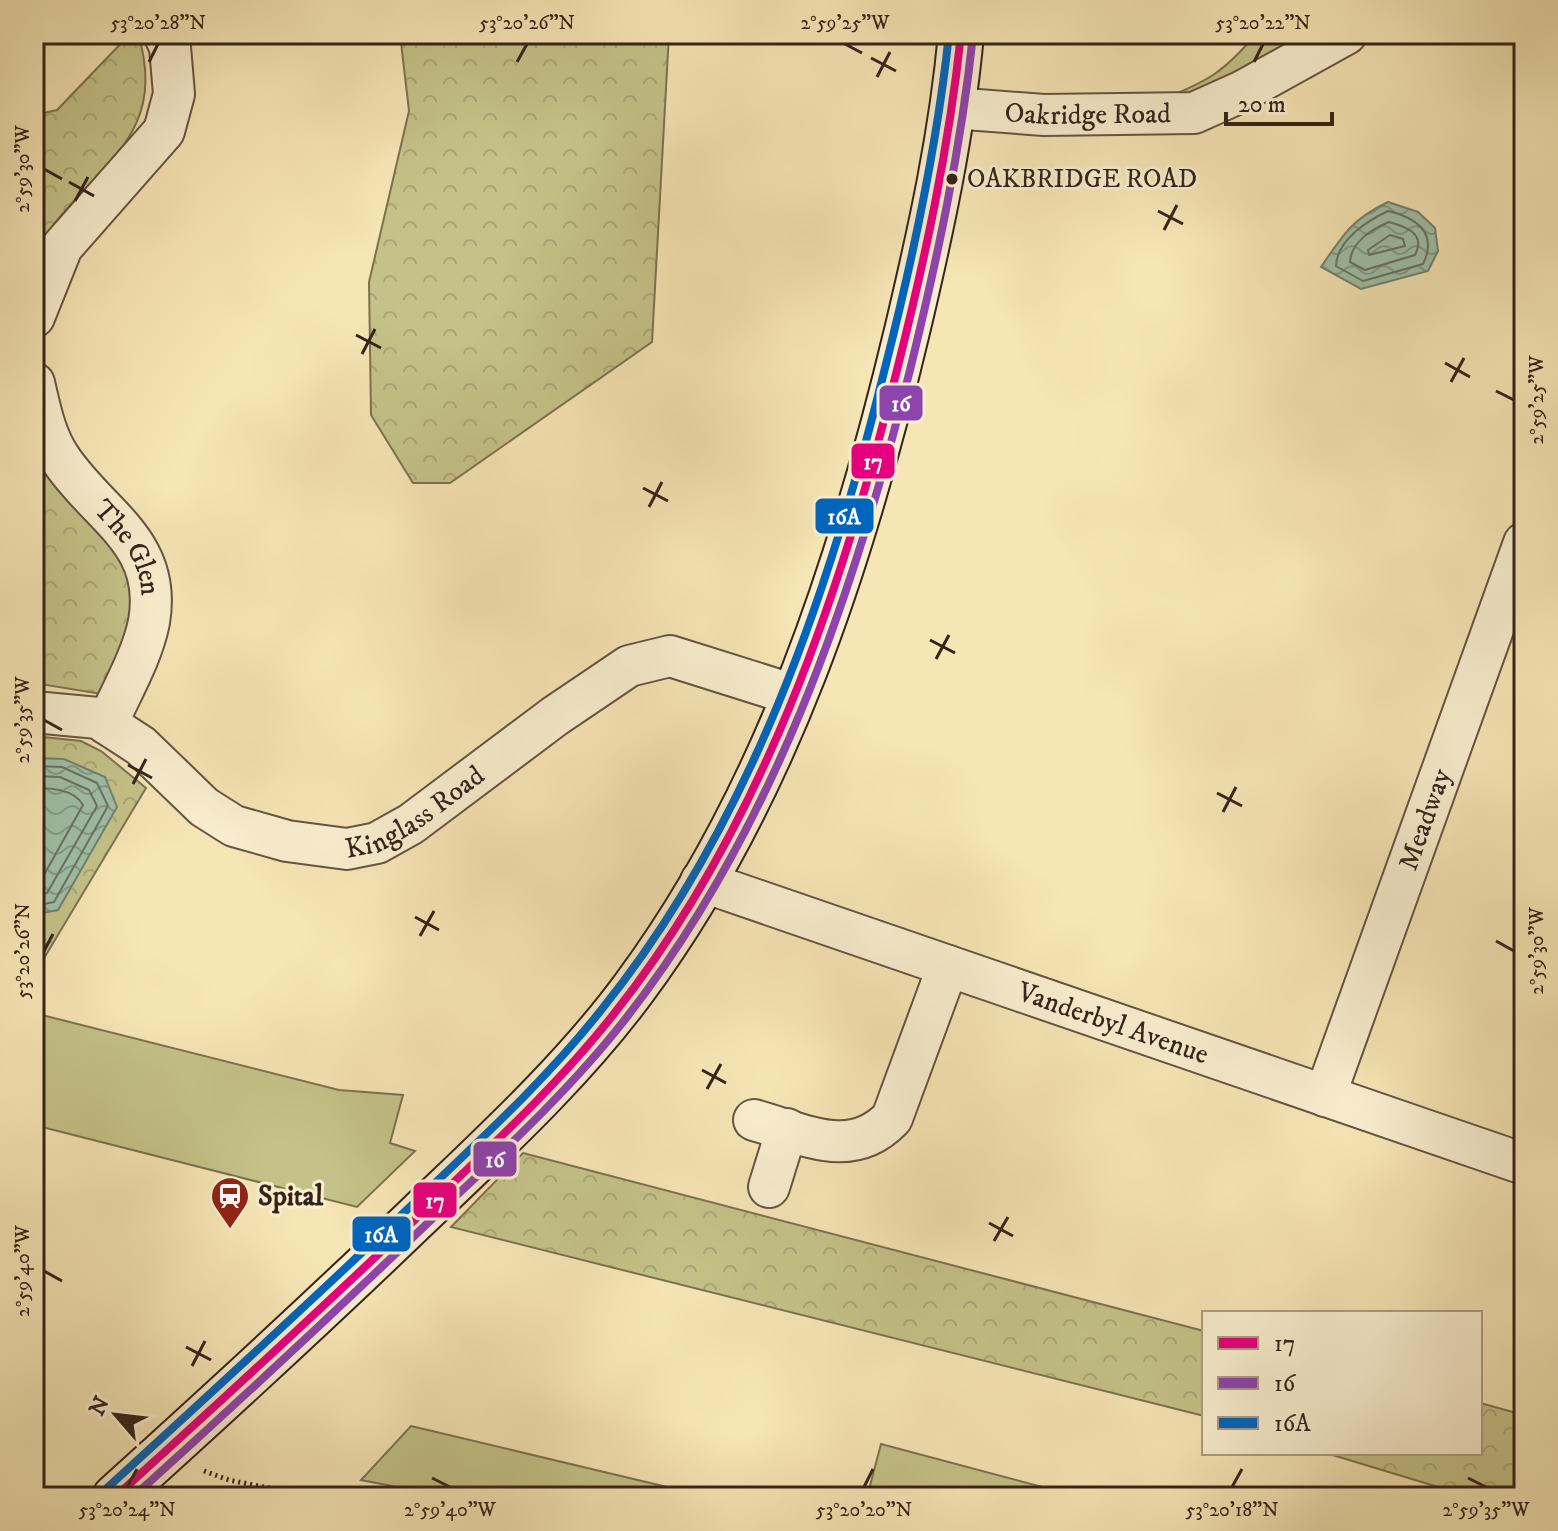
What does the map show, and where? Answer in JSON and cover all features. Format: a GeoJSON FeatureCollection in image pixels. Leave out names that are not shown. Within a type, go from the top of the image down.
{"type":"FeatureCollection","features":[{"type":"Feature","properties":{"kind":"main road"},"geometry":{"type":"LineString","coordinates":[[115,1497],[316,1314],[496,1142],[568,1068],[634,989],[701,881],[755,784],[829,607],[892,395],[939,194],[961,34]]}},
{"type":"Feature","properties":{"kind":"street"},"geometry":{"type":"LineString","coordinates":[[34,317],[62,247],[164,131],[174,94],[170,47],[164,34]]}},
{"type":"Feature","properties":{"kind":"street","name":"Oakridge Road"},"geometry":{"type":"LineString","coordinates":[[952,108],[1044,115],[1194,113],[1281,72],[1346,34]]}},
{"type":"Feature","properties":{"kind":"street","name":"The Glen"},"geometry":{"type":"LineString","coordinates":[[34,383],[43,422],[59,458],[140,551],[151,581],[148,624],[107,724]]}},
{"type":"Feature","properties":{"kind":"street","name":"Meadway"},"geometry":{"type":"LineString","coordinates":[[1325,1096],[1524,543]]}},
{"type":"Feature","properties":{"kind":"street","name":"Kinglass Road"},"geometry":{"type":"LineString","coordinates":[[34,712],[98,718],[141,746],[204,807],[234,826],[287,841],[347,849],[377,843],[411,824],[555,716],[629,666],[670,656],[794,695]]}},
{"type":"Feature","properties":{"kind":"street","name":"Vanderbyl Avenue"},"geometry":{"type":"LineString","coordinates":[[701,881],[1524,1164]]}},
{"type":"Feature","properties":{"kind":"street"},"geometry":{"type":"LineString","coordinates":[[769,1187],[771,1124],[844,1142],[859,1142],[877,1134],[892,1118],[948,966]]}},
{"type":"Feature","properties":{"kind":"path"},"geometry":{"type":"LineString","coordinates":[[162,1455],[229,1480],[313,1497]]}},
{"type":"Feature","properties":{"kind":"green space"},"geometry":{"type":"Polygon","coordinates":[[[130,34],[138,34],[145,72],[143,104],[132,131],[116,155],[53,226],[34,255],[34,115],[57,110],[130,34]]]}},
{"type":"Feature","properties":{"kind":"green space"},"geometry":{"type":"Polygon","coordinates":[[[400,34],[669,34],[652,342],[450,483],[413,483],[371,415],[369,282],[409,111],[400,34]]]}},
{"type":"Feature","properties":{"kind":"green space"},"geometry":{"type":"Polygon","coordinates":[[[1256,34],[1319,34],[1204,94],[1161,100],[1214,74],[1256,34]]]}},
{"type":"Feature","properties":{"kind":"green space"},"geometry":{"type":"Polygon","coordinates":[[[34,438],[97,517],[126,564],[134,585],[136,602],[130,626],[101,694],[34,683],[34,438]]]}},
{"type":"Feature","properties":{"kind":"green space"},"geometry":{"type":"Polygon","coordinates":[[[34,736],[81,741],[101,751],[146,788],[34,975],[34,736]]]}},
{"type":"Feature","properties":{"kind":"green space"},"geometry":{"type":"Polygon","coordinates":[[[34,1013],[339,1090],[403,1095],[390,1143],[415,1151],[357,1207],[34,1125],[34,1013]]]}},
{"type":"Feature","properties":{"kind":"green space"},"geometry":{"type":"Polygon","coordinates":[[[523,1153],[1202,1330],[1202,1415],[451,1227],[523,1153]]]}},
{"type":"Feature","properties":{"kind":"green space"},"geometry":{"type":"Polygon","coordinates":[[[1482,1404],[1524,1415],[1524,1497],[1471,1497],[1333,1455],[1482,1455],[1482,1404]]]}},
{"type":"Feature","properties":{"kind":"green space"},"geometry":{"type":"Polygon","coordinates":[[[411,1426],[709,1497],[449,1497],[361,1480],[411,1426]]]}},
{"type":"Feature","properties":{"kind":"green space"},"geometry":{"type":"Polygon","coordinates":[[[881,1444],[1080,1497],[867,1497],[881,1444]]]}},
{"type":"Feature","properties":{"kind":"water"},"geometry":{"type":"Polygon","coordinates":[[[1388,202],[1418,212],[1435,228],[1438,251],[1428,271],[1361,289],[1321,267],[1349,229],[1365,215],[1388,202]]]}},
{"type":"Feature","properties":{"kind":"water"},"geometry":{"type":"Polygon","coordinates":[[[34,758],[64,759],[105,777],[117,807],[58,910],[36,914],[34,758]]]}},
{"type":"Feature","properties":{"kind":"transit line","name":"16A"},"geometry":{"type":"LineString","coordinates":[[107,1488],[338,1275],[535,1085],[602,1009],[654,938],[701,863],[742,785],[778,704],[838,538],[885,368],[914,244],[931,160],[949,34]]}},
{"type":"Feature","properties":{"kind":"transit line","name":"17"},"geometry":{"type":"LineString","coordinates":[[115,1497],[386,1247],[546,1092],[613,1015],[665,943],[712,868],[753,789],[789,708],[821,625],[875,456],[926,245],[950,119],[961,34]]}},
{"type":"Feature","properties":{"kind":"transit line","name":"16"},"geometry":{"type":"LineString","coordinates":[[133,1497],[360,1288],[556,1099],[623,1022],[676,949],[723,873],[764,794],[801,712],[862,543],[930,287],[955,162],[973,35]]}},
{"type":"Feature","properties":{"kind":"place","name":"OAKBRIDGE ROAD"},"geometry":{"type":"Point","coordinates":[952,179]}},
{"type":"Feature","properties":{"kind":"place","name":"Spital"},"geometry":{"type":"Point","coordinates":[230,1230]}}]}
